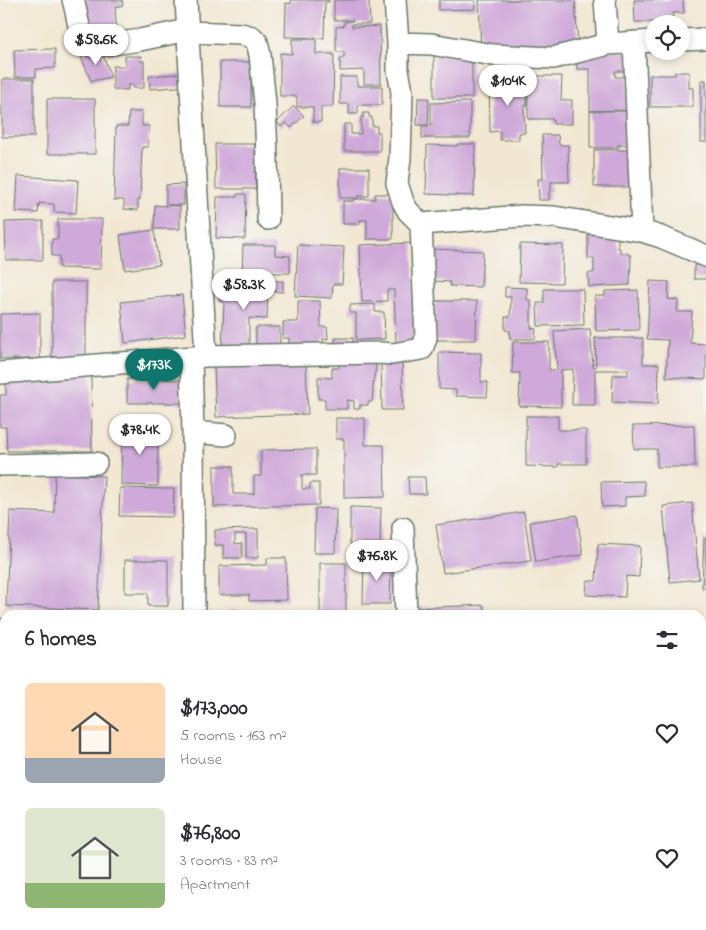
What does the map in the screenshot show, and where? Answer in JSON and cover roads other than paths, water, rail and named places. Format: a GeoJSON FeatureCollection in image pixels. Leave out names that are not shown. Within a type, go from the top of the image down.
{"type":"FeatureCollection","features":[{"type":"Feature","properties":{"kind":"street"},"geometry":{"type":"LineString","coordinates":[[72,0],[80,33],[92,47],[188,31],[252,36],[257,42],[260,55],[268,159],[268,219]]}},
{"type":"Feature","properties":{"kind":"street"},"geometry":{"type":"LineString","coordinates":[[186,0],[198,357],[193,432],[194,610]]}},
{"type":"Feature","properties":{"kind":"street"},"geometry":{"type":"LineString","coordinates":[[0,373],[198,357],[392,354],[422,349],[426,338],[422,224],[408,211],[397,183],[400,158],[402,92],[398,70],[395,0]]}},
{"type":"Feature","properties":{"kind":"street"},"geometry":{"type":"LineString","coordinates":[[605,0],[608,44]]}},
{"type":"Feature","properties":{"kind":"street"},"geometry":{"type":"LineString","coordinates":[[690,40],[706,39]]}},
{"type":"Feature","properties":{"kind":"street"},"geometry":{"type":"LineString","coordinates":[[398,43],[431,44],[493,55],[553,58],[608,44],[644,42],[642,231]]}},
{"type":"Feature","properties":{"kind":"street"},"geometry":{"type":"LineString","coordinates":[[422,224],[522,216],[554,217],[642,231],[706,256]]}},
{"type":"Feature","properties":{"kind":"street"},"geometry":{"type":"LineString","coordinates":[[193,432],[226,435]]}},
{"type":"Feature","properties":{"kind":"street"},"geometry":{"type":"LineString","coordinates":[[0,466],[96,463]]}},
{"type":"Feature","properties":{"kind":"street"},"geometry":{"type":"LineString","coordinates":[[404,528],[406,610]]}}]}
